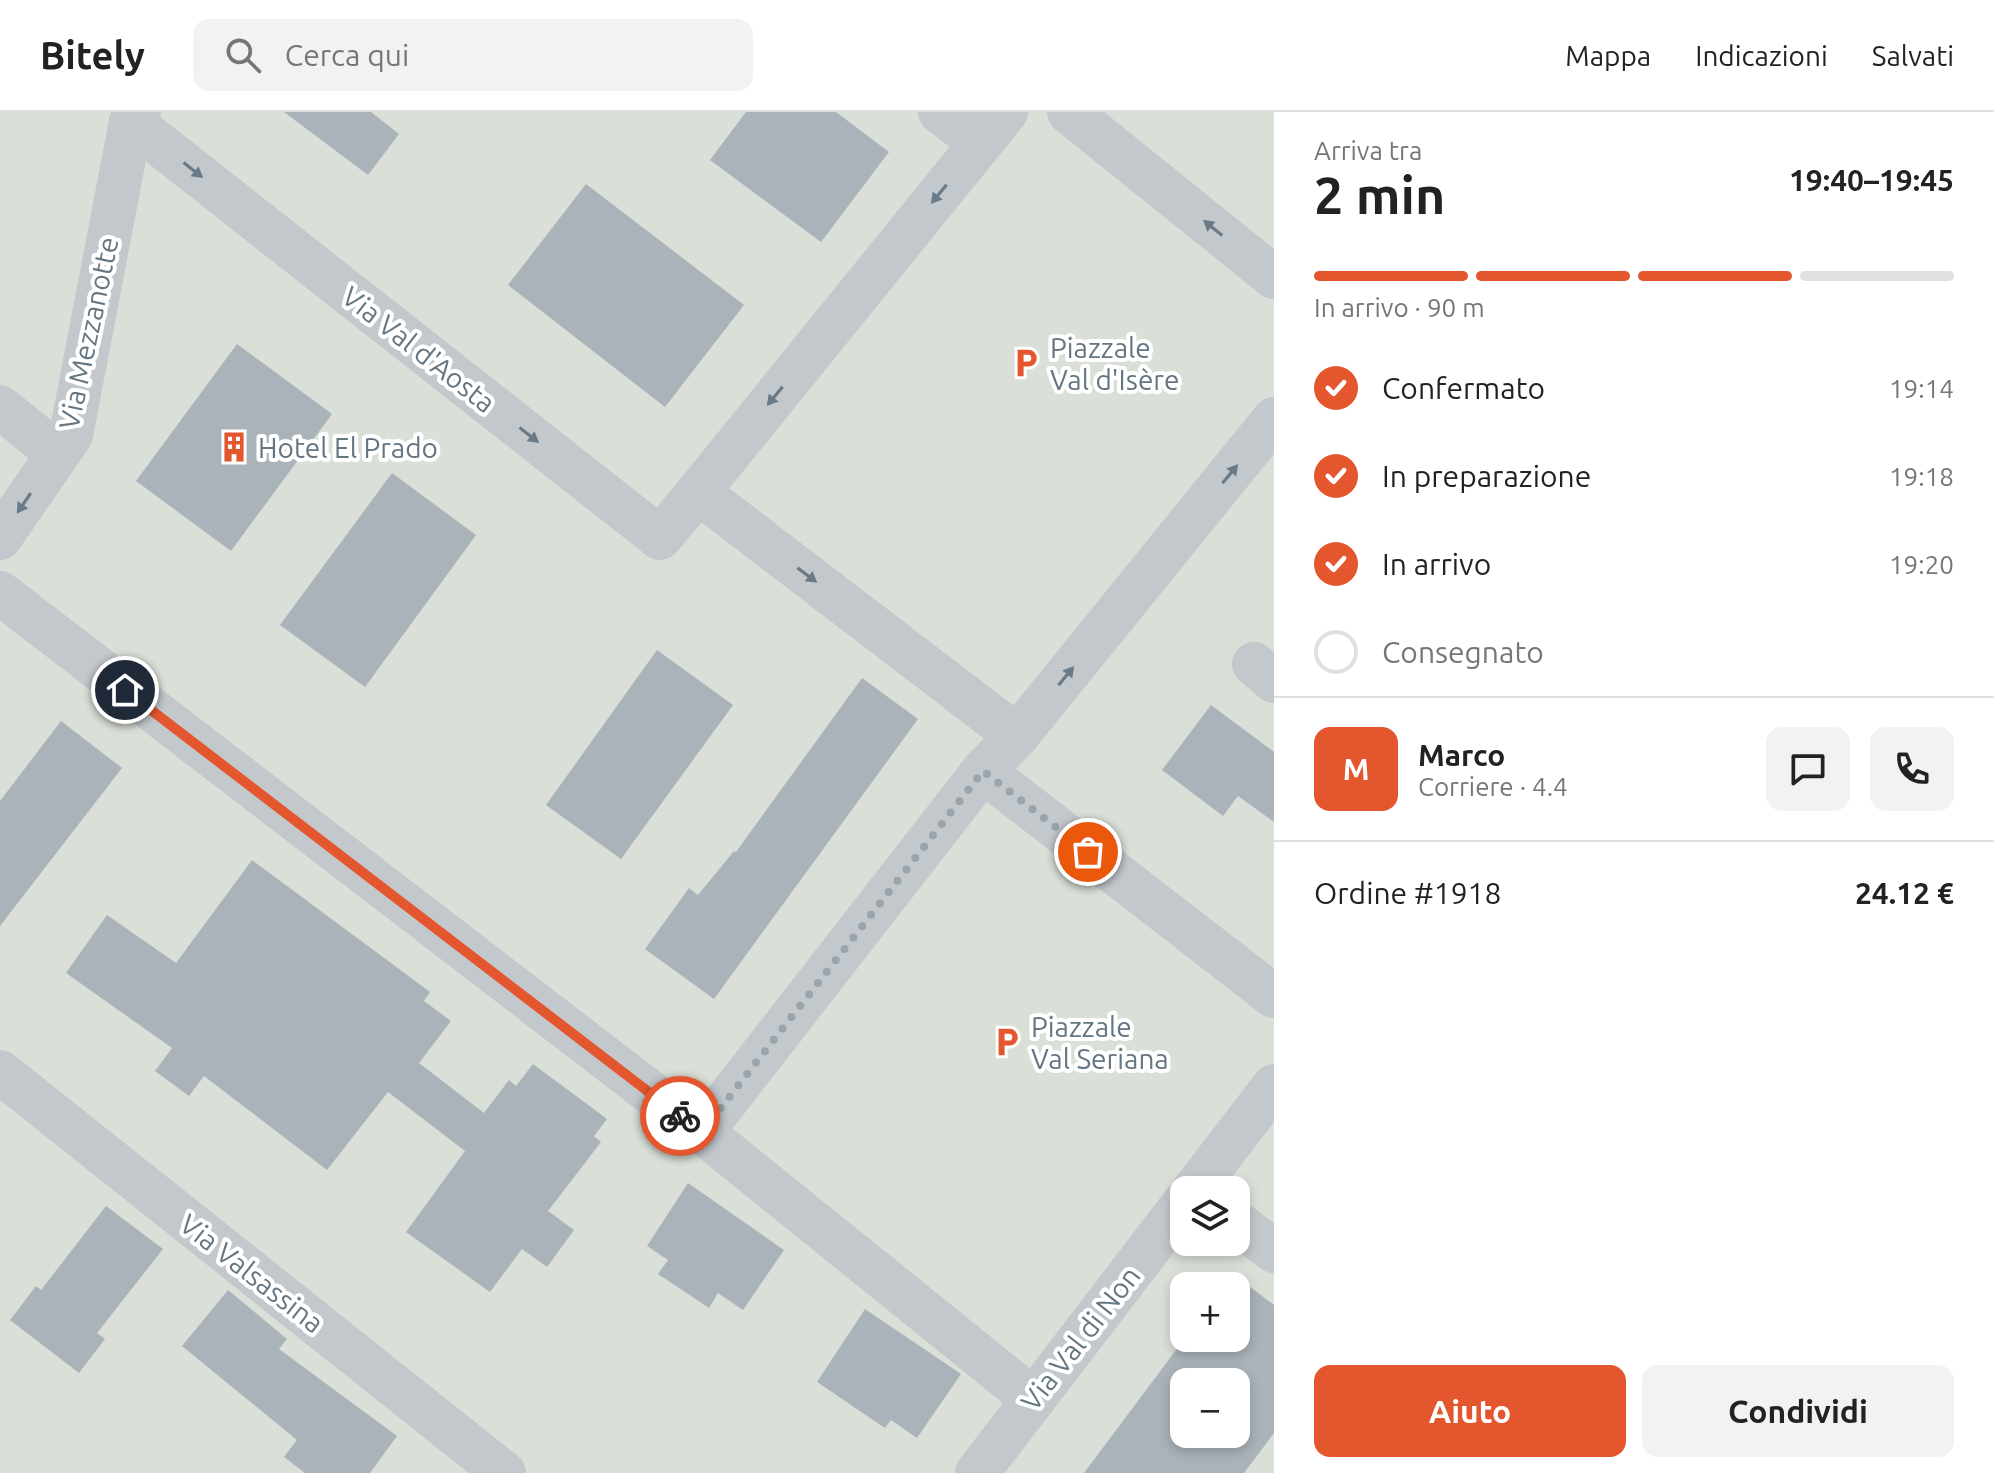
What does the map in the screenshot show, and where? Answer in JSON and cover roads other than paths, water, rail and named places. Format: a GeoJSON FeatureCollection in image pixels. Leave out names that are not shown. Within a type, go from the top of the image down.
{"type":"FeatureCollection","features":[{"type":"Feature","properties":{"kind":"street"},"geometry":{"type":"LineString","coordinates":[[940,112],[993,127],[698,492],[1017,736]]}},
{"type":"Feature","properties":{"kind":"street"},"geometry":{"type":"LineString","coordinates":[[1069,112],[1274,277]]}},
{"type":"Feature","properties":{"kind":"street","name":"Via Mezzanotte"},"geometry":{"type":"LineString","coordinates":[[0,538],[71,435],[135,117]]}},
{"type":"Feature","properties":{"kind":"street","name":"Via Val d'Aosta"},"geometry":{"type":"LineString","coordinates":[[135,117],[660,538],[698,492]]}},
{"type":"Feature","properties":{"kind":"street"},"geometry":{"type":"LineString","coordinates":[[0,407],[57,453]]}},
{"type":"Feature","properties":{"kind":"street"},"geometry":{"type":"LineString","coordinates":[[702,1132],[983,771],[1017,736],[1274,419]]}},
{"type":"Feature","properties":{"kind":"street"},"geometry":{"type":"LineString","coordinates":[[0,593],[702,1132],[1033,1399]]}},
{"type":"Feature","properties":{"kind":"street"},"geometry":{"type":"LineString","coordinates":[[983,771],[1274,996]]}},
{"type":"Feature","properties":{"kind":"street","name":"Via Valsassina"},"geometry":{"type":"LineString","coordinates":[[0,1072],[504,1473]]}},
{"type":"Feature","properties":{"kind":"street"},"geometry":{"type":"LineString","coordinates":[[1205,1176],[1274,1086]]}},
{"type":"Feature","properties":{"kind":"street","name":"Via Val di Non"},"geometry":{"type":"LineString","coordinates":[[977,1473],[1170,1221]]}},
{"type":"Feature","properties":{"kind":"street"},"geometry":{"type":"LineString","coordinates":[[1250,1233],[1274,1251]]}},
{"type":"Feature","properties":{"kind":"place","name":"Piazzale Val d'Isère"},"geometry":{"type":"Point","coordinates":[1026,363]}},
{"type":"Feature","properties":{"kind":"place","name":"Hotel El Prado"},"geometry":{"type":"Point","coordinates":[234,447]}},
{"type":"Feature","properties":{"kind":"place","name":"Piazzale Val Seriana"},"geometry":{"type":"Point","coordinates":[1007,1042]}}]}
